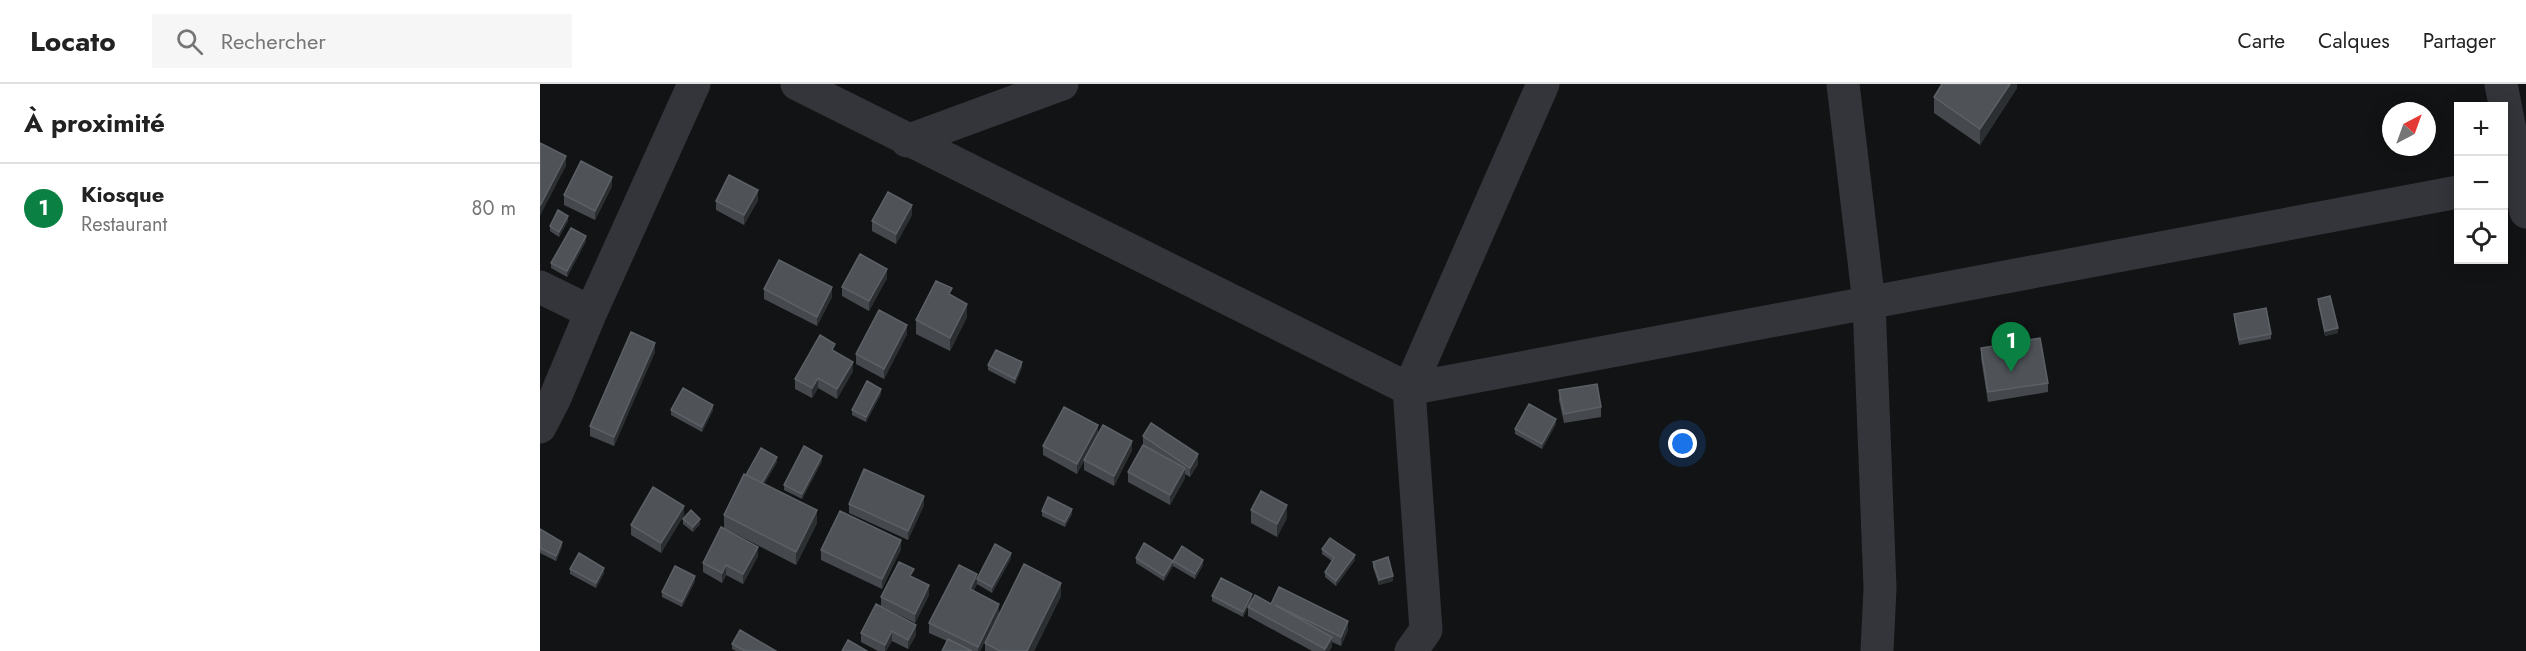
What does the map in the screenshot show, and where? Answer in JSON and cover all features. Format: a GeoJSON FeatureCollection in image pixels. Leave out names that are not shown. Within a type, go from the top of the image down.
{"type":"FeatureCollection","features":[{"type":"Feature","properties":{"kind":"street"},"geometry":{"type":"LineString","coordinates":[[540,427],[555,398],[591,312],[694,84]]}},
{"type":"Feature","properties":{"kind":"street"},"geometry":{"type":"LineString","coordinates":[[796,84],[1409,389],[2454,193]]}},
{"type":"Feature","properties":{"kind":"street"},"geometry":{"type":"LineString","coordinates":[[907,141],[1062,84]]}},
{"type":"Feature","properties":{"kind":"street"},"geometry":{"type":"LineString","coordinates":[[1411,651],[1426,630],[1409,389],[1543,84]]}},
{"type":"Feature","properties":{"kind":"street"},"geometry":{"type":"LineString","coordinates":[[1843,84],[1869,303],[1880,588],[1877,651]]}},
{"type":"Feature","properties":{"kind":"street"},"geometry":{"type":"LineString","coordinates":[[2501,84],[2517,181],[2526,212]]}},
{"type":"Feature","properties":{"kind":"street"},"geometry":{"type":"LineString","coordinates":[[540,287],[591,312]]}},
{"type":"Feature","properties":{"kind":"building"},"geometry":{"type":"Polygon","coordinates":[[[1942,84],[2010,84],[1980,129],[1934,97],[1942,84]]]}},
{"type":"Feature","properties":{"kind":"building"},"geometry":{"type":"Polygon","coordinates":[[[540,143],[566,156],[540,206],[540,143]]]}},
{"type":"Feature","properties":{"kind":"building"},"geometry":{"type":"Polygon","coordinates":[[[581,161],[612,177],[595,211],[564,195],[581,161]]]}},
{"type":"Feature","properties":{"kind":"building"},"geometry":{"type":"Polygon","coordinates":[[[729,175],[758,190],[744,215],[716,201],[729,175]]]}},
{"type":"Feature","properties":{"kind":"building"},"geometry":{"type":"Polygon","coordinates":[[[888,192],[912,205],[896,234],[872,221],[888,192]]]}},
{"type":"Feature","properties":{"kind":"building"},"geometry":{"type":"Polygon","coordinates":[[[558,210],[568,216],[559,232],[550,226],[558,210]]]}},
{"type":"Feature","properties":{"kind":"building"},"geometry":{"type":"Polygon","coordinates":[[[571,228],[586,236],[567,271],[551,263],[571,228]]]}},
{"type":"Feature","properties":{"kind":"building"},"geometry":{"type":"Polygon","coordinates":[[[860,254],[887,269],[869,301],[842,287],[860,254]]]}},
{"type":"Feature","properties":{"kind":"building"},"geometry":{"type":"Polygon","coordinates":[[[779,260],[832,287],[817,317],[764,289],[779,260]]]}},
{"type":"Feature","properties":{"kind":"building"},"geometry":{"type":"Polygon","coordinates":[[[936,281],[952,288],[949,294],[967,304],[950,338],[916,320],[936,281]]]}},
{"type":"Feature","properties":{"kind":"building"},"geometry":{"type":"Polygon","coordinates":[[[2330,296],[2338,328],[2325,331],[2318,299],[2330,296]]]}},
{"type":"Feature","properties":{"kind":"building"},"geometry":{"type":"Polygon","coordinates":[[[2266,308],[2271,334],[2239,340],[2234,314],[2266,308]]]}},
{"type":"Feature","properties":{"kind":"building"},"geometry":{"type":"Polygon","coordinates":[[[879,310],[907,325],[884,369],[856,354],[879,310]]]}},
{"type":"Feature","properties":{"kind":"building"},"geometry":{"type":"Polygon","coordinates":[[[631,332],[655,343],[614,437],[590,426],[631,332]]]}},
{"type":"Feature","properties":{"kind":"building"},"geometry":{"type":"Polygon","coordinates":[[[820,335],[835,344],[832,350],[853,362],[837,389],[818,378],[812,388],[795,379],[820,335]]]}},
{"type":"Feature","properties":{"kind":"building"},"geometry":{"type":"Polygon","coordinates":[[[2040,338],[2048,383],[1988,392],[1981,348],[2040,338]]]}},
{"type":"Feature","properties":{"kind":"building"},"geometry":{"type":"Polygon","coordinates":[[[996,350],[1022,362],[1015,379],[988,365],[996,350]]]}},
{"type":"Feature","properties":{"kind":"building"},"geometry":{"type":"Polygon","coordinates":[[[867,381],[881,389],[866,417],[852,410],[867,381]]]}},
{"type":"Feature","properties":{"kind":"building"},"geometry":{"type":"Polygon","coordinates":[[[1597,384],[1601,407],[1564,414],[1559,390],[1597,384]]]}},
{"type":"Feature","properties":{"kind":"building"},"geometry":{"type":"Polygon","coordinates":[[[683,388],[713,405],[702,427],[671,410],[683,388]]]}},
{"type":"Feature","properties":{"kind":"building"},"geometry":{"type":"Polygon","coordinates":[[[1529,404],[1556,419],[1542,444],[1515,429],[1529,404]]]}},
{"type":"Feature","properties":{"kind":"building"},"geometry":{"type":"Polygon","coordinates":[[[1064,407],[1098,425],[1077,464],[1043,446],[1064,407]]]}},
{"type":"Feature","properties":{"kind":"building"},"geometry":{"type":"Polygon","coordinates":[[[1151,423],[1198,454],[1190,468],[1143,436],[1151,423]]]}},
{"type":"Feature","properties":{"kind":"building"},"geometry":{"type":"Polygon","coordinates":[[[1103,425],[1132,441],[1114,476],[1084,460],[1103,425]]]}},
{"type":"Feature","properties":{"kind":"building"},"geometry":{"type":"Polygon","coordinates":[[[1143,445],[1185,468],[1170,495],[1128,472],[1143,445]]]}},
{"type":"Feature","properties":{"kind":"building"},"geometry":{"type":"Polygon","coordinates":[[[804,446],[822,456],[802,494],[784,485],[804,446]]]}},
{"type":"Feature","properties":{"kind":"building"},"geometry":{"type":"Polygon","coordinates":[[[761,448],[777,457],[762,483],[746,475],[761,448]]]}},
{"type":"Feature","properties":{"kind":"building"},"geometry":{"type":"Polygon","coordinates":[[[864,469],[924,496],[908,531],[849,504],[864,469]]]}},
{"type":"Feature","properties":{"kind":"building"},"geometry":{"type":"Polygon","coordinates":[[[744,474],[817,510],[796,552],[724,515],[744,474]]]}},
{"type":"Feature","properties":{"kind":"building"},"geometry":{"type":"Polygon","coordinates":[[[653,487],[684,506],[661,543],[631,525],[653,487]]]}},
{"type":"Feature","properties":{"kind":"building"},"geometry":{"type":"Polygon","coordinates":[[[1261,491],[1287,505],[1277,524],[1251,510],[1261,491]]]}},
{"type":"Feature","properties":{"kind":"building"},"geometry":{"type":"Polygon","coordinates":[[[1048,497],[1072,509],[1065,522],[1042,511],[1048,497]]]}},
{"type":"Feature","properties":{"kind":"building"},"geometry":{"type":"Polygon","coordinates":[[[691,510],[700,519],[693,527],[683,519],[691,510]]]}},
{"type":"Feature","properties":{"kind":"building"},"geometry":{"type":"Polygon","coordinates":[[[840,511],[901,540],[882,579],[821,550],[840,511]]]}},
{"type":"Feature","properties":{"kind":"building"},"geometry":{"type":"Polygon","coordinates":[[[721,527],[758,547],[743,574],[726,565],[722,573],[703,563],[721,527]]]}},
{"type":"Feature","properties":{"kind":"building"},"geometry":{"type":"Polygon","coordinates":[[[540,529],[562,542],[556,556],[540,548],[540,529]]]}},
{"type":"Feature","properties":{"kind":"building"},"geometry":{"type":"Polygon","coordinates":[[[1330,538],[1355,555],[1336,581],[1325,572],[1334,558],[1322,549],[1330,538]]]}},
{"type":"Feature","properties":{"kind":"building"},"geometry":{"type":"Polygon","coordinates":[[[1144,543],[1173,561],[1164,576],[1136,558],[1144,543]]]}},
{"type":"Feature","properties":{"kind":"building"},"geometry":{"type":"Polygon","coordinates":[[[995,544],[1011,553],[992,587],[977,579],[995,544]]]}},
{"type":"Feature","properties":{"kind":"building"},"geometry":{"type":"Polygon","coordinates":[[[1182,546],[1203,560],[1195,574],[1173,561],[1182,546]]]}},
{"type":"Feature","properties":{"kind":"building"},"geometry":{"type":"Polygon","coordinates":[[[579,553],[604,568],[596,583],[570,569],[579,553]]]}},
{"type":"Feature","properties":{"kind":"building"},"geometry":{"type":"Polygon","coordinates":[[[1388,557],[1393,576],[1379,580],[1373,562],[1388,557]]]}},
{"type":"Feature","properties":{"kind":"building"},"geometry":{"type":"Polygon","coordinates":[[[899,562],[914,569],[910,576],[929,585],[915,614],[881,597],[899,562]]]}},
{"type":"Feature","properties":{"kind":"building"},"geometry":{"type":"Polygon","coordinates":[[[1024,564],[1061,583],[1027,651],[1000,651],[985,643],[1024,564]]]}},
{"type":"Feature","properties":{"kind":"building"},"geometry":{"type":"Polygon","coordinates":[[[959,565],[977,574],[970,589],[999,604],[978,647],[929,623],[959,565]]]}},
{"type":"Feature","properties":{"kind":"building"},"geometry":{"type":"Polygon","coordinates":[[[675,566],[695,576],[682,602],[662,592],[675,566]]]}},
{"type":"Feature","properties":{"kind":"building"},"geometry":{"type":"Polygon","coordinates":[[[1221,578],[1252,594],[1243,612],[1212,596],[1221,578]]]}},
{"type":"Feature","properties":{"kind":"building"},"geometry":{"type":"Polygon","coordinates":[[[1279,587],[1348,621],[1341,637],[1275,605],[1332,637],[1325,649],[1248,607],[1255,595],[1271,604],[1279,587]]]}},
{"type":"Feature","properties":{"kind":"building"},"geometry":{"type":"Polygon","coordinates":[[[876,604],[916,625],[908,640],[892,631],[885,645],[861,633],[876,604]]]}},
{"type":"Feature","properties":{"kind":"building"},"geometry":{"type":"Polygon","coordinates":[[[740,630],[776,651],[745,651],[732,644],[740,630]]]}},
{"type":"Feature","properties":{"kind":"building"},"geometry":{"type":"Polygon","coordinates":[[[948,639],[972,651],[942,651],[948,639]]]}},
{"type":"Feature","properties":{"kind":"building"},"geometry":{"type":"Polygon","coordinates":[[[848,640],[867,651],[842,651],[848,640]]]}},
{"type":"Feature","properties":{"kind":"place","name":"Kiosque"},"geometry":{"type":"Point","coordinates":[2011,372]}}]}
